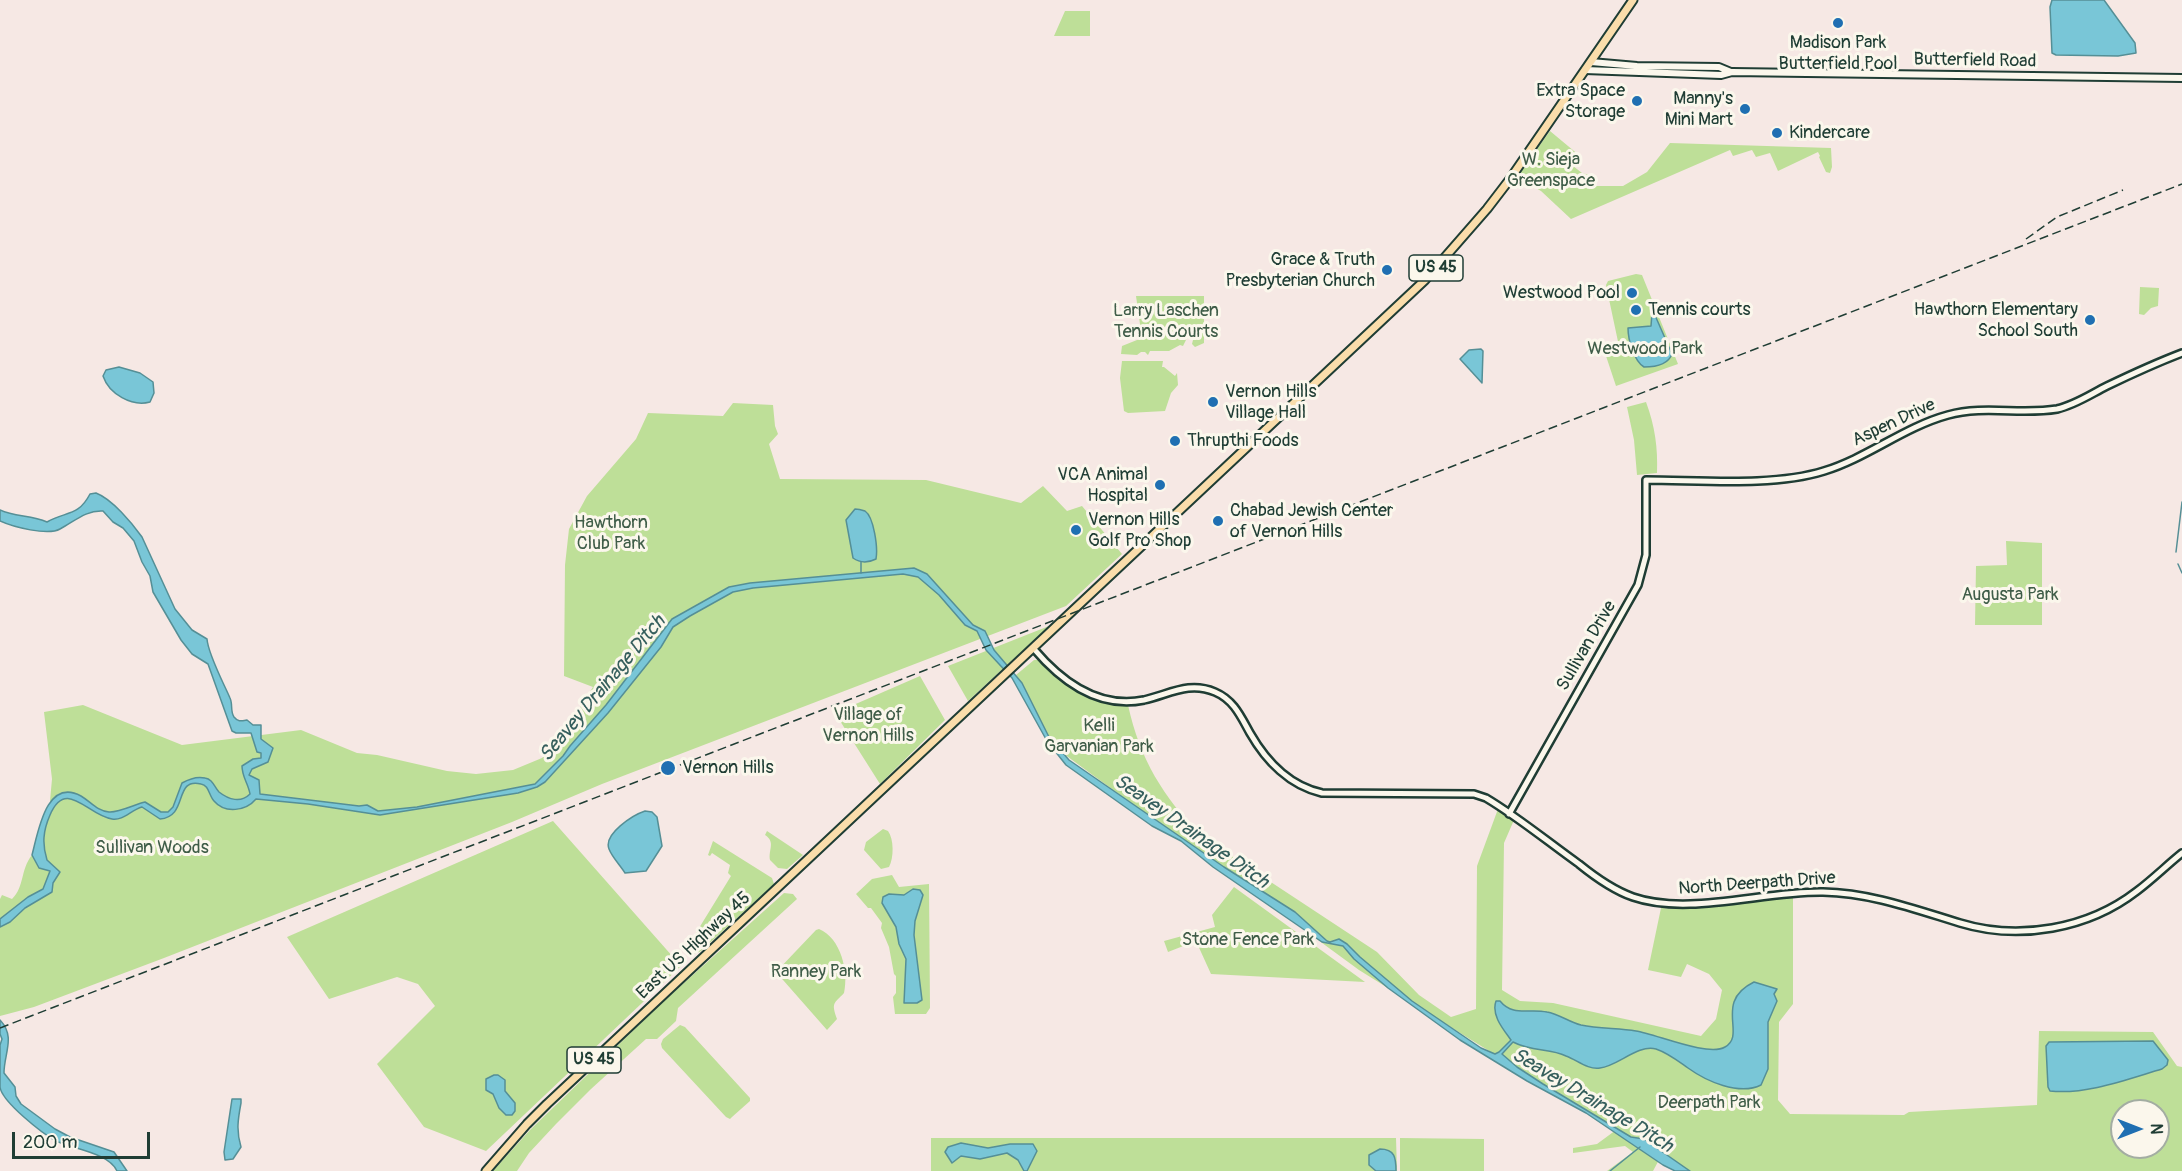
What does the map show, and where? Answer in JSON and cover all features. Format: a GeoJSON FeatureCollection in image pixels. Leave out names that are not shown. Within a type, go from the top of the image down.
{"type":"FeatureCollection","features":[{"type":"Feature","properties":{"kind":"main road","name":"US 45"},"geometry":{"type":"LineString","coordinates":[[1034,649],[1425,280],[1497,196],[1633,0]]}},
{"type":"Feature","properties":{"kind":"main road","name":"Butterfield Road"},"geometry":{"type":"LineString","coordinates":[[1591,62],[1637,66],[1719,67],[1732,72]]}},
{"type":"Feature","properties":{"kind":"main road","name":"Butterfield Road"},"geometry":{"type":"LineString","coordinates":[[1585,70],[1721,75],[1732,72],[2182,78]]}},
{"type":"Feature","properties":{"kind":"main road","name":"East US Highway 45"},"geometry":{"type":"LineString","coordinates":[[486,1171],[527,1124],[1034,649]]}},
{"type":"Feature","properties":{"kind":"street","name":"Aspen Drive"},"geometry":{"type":"LineString","coordinates":[[1646,480],[1778,480],[1813,474],[1843,464],[1947,415],[1977,410],[2044,410],[2069,406],[2135,372],[2182,353]]}},
{"type":"Feature","properties":{"kind":"street","name":"Sullivan Drive"},"geometry":{"type":"LineString","coordinates":[[1509,814],[1638,585],[1646,555],[1646,480]]}},
{"type":"Feature","properties":{"kind":"street","name":"North Deerpath Drive"},"geometry":{"type":"LineString","coordinates":[[1034,649],[1067,681],[1088,694],[1102,699],[1144,700],[1189,687],[1217,693],[1234,706],[1270,761],[1299,785],[1322,793],[1474,794],[1486,798],[1600,880],[1628,895],[1652,902],[1674,905],[1797,892],[1847,893],[1899,903],[1968,925],[2003,931],[2036,930],[2065,925],[2098,914],[2138,891],[2182,853]]}},
{"type":"Feature","properties":{"kind":"green space"},"geometry":{"type":"Polygon","coordinates":[[[1065,11],[1090,11],[1090,36],[1054,36],[1065,11]]]}},
{"type":"Feature","properties":{"kind":"green space","name":"W. Sieja Greenspace"},"geometry":{"type":"Polygon","coordinates":[[[1550,131],[1580,156],[1573,166],[1589,175],[1593,186],[1623,186],[1647,172],[1670,143],[1831,148],[1832,167],[1830,173],[1826,172],[1818,152],[1778,171],[1770,153],[1756,157],[1752,150],[1733,156],[1730,150],[1571,219],[1541,191],[1522,180],[1521,171],[1550,131]]]}},
{"type":"Feature","properties":{"kind":"green space","name":"Westwood Park"},"geometry":{"type":"Polygon","coordinates":[[[1636,274],[1642,275],[1678,364],[1616,386],[1603,347],[1610,348],[1612,353],[1620,351],[1606,285],[1608,281],[1636,274]]]}},
{"type":"Feature","properties":{"kind":"green space"},"geometry":{"type":"Polygon","coordinates":[[[2140,287],[2159,288],[2158,306],[2151,308],[2144,315],[2139,314],[2140,287]]]}},
{"type":"Feature","properties":{"kind":"green space","name":"Larry Laschen Tennis Courts"},"geometry":{"type":"Polygon","coordinates":[[[1136,296],[1204,296],[1204,343],[1195,347],[1192,344],[1193,340],[1187,338],[1183,346],[1180,345],[1169,351],[1150,351],[1148,355],[1145,352],[1137,355],[1121,354],[1122,346],[1142,338],[1136,296]]]}},
{"type":"Feature","properties":{"kind":"green space"},"geometry":{"type":"Polygon","coordinates":[[[1122,361],[1163,361],[1162,367],[1175,376],[1177,373],[1178,385],[1171,393],[1165,411],[1128,413],[1124,411],[1120,378],[1122,361]]]}},
{"type":"Feature","properties":{"kind":"green space"},"geometry":{"type":"Polygon","coordinates":[[[1646,402],[1655,437],[1657,473],[1637,475],[1634,440],[1627,407],[1646,402]]]}},
{"type":"Feature","properties":{"kind":"green space"},"geometry":{"type":"Polygon","coordinates":[[[733,403],[773,405],[778,434],[769,444],[780,479],[926,480],[1021,503],[1043,486],[1067,511],[1082,506],[1122,554],[1066,606],[602,784],[512,822],[164,958],[34,1007],[0,1016],[0,899],[2,895],[12,899],[19,889],[32,855],[42,855],[45,827],[54,805],[50,801],[52,779],[44,712],[83,705],[182,745],[301,730],[357,753],[377,755],[447,771],[476,774],[513,770],[542,758],[556,744],[593,687],[564,676],[565,565],[569,529],[587,496],[636,439],[648,413],[723,416],[733,403]]]}},
{"type":"Feature","properties":{"kind":"green space","name":"Augusta Park"},"geometry":{"type":"Polygon","coordinates":[[[2006,541],[2042,543],[2042,625],[1975,625],[1976,566],[2007,565],[2006,541]]]}},
{"type":"Feature","properties":{"kind":"green space","name":"Village of Vernon Hills"},"geometry":{"type":"Polygon","coordinates":[[[1049,626],[968,701],[948,666],[1049,626]]]}},
{"type":"Feature","properties":{"kind":"green space","name":"Deerpath Park"},"geometry":{"type":"Polygon","coordinates":[[[1034,660],[1039,660],[1058,677],[1087,696],[1128,705],[1146,760],[1164,791],[1201,836],[1377,952],[1419,995],[1451,1017],[1476,1009],[1477,866],[1498,809],[1514,820],[1504,843],[1502,990],[1520,1001],[1553,1003],[1701,1036],[1716,1019],[1722,990],[1709,974],[1687,964],[1681,977],[1648,970],[1661,908],[1680,909],[1793,897],[1793,1004],[1779,1022],[1778,1100],[1790,1114],[1904,1115],[1909,1112],[2037,1105],[2039,1031],[2153,1032],[2177,1066],[2182,1067],[2182,1171],[1680,1171],[1660,1158],[1653,1171],[1607,1171],[1633,1152],[1625,1146],[1573,1153],[1573,1148],[1597,1144],[1616,1130],[1359,970],[1064,754],[1049,737],[1016,675],[1034,660]]]}},
{"type":"Feature","properties":{"kind":"green space"},"geometry":{"type":"Polygon","coordinates":[[[920,676],[945,720],[880,784],[835,713],[920,676]]]}},
{"type":"Feature","properties":{"kind":"green space"},"geometry":{"type":"Polygon","coordinates":[[[553,821],[681,966],[486,1151],[424,1127],[377,1064],[435,1006],[418,984],[397,977],[329,999],[287,937],[553,821]]]}},
{"type":"Feature","properties":{"kind":"green space"},"geometry":{"type":"Polygon","coordinates":[[[883,829],[890,834],[892,854],[889,867],[881,869],[864,850],[866,842],[883,829]]]}},
{"type":"Feature","properties":{"kind":"green space"},"geometry":{"type":"Polygon","coordinates":[[[767,831],[803,855],[787,869],[778,868],[770,860],[771,843],[765,835],[767,831]]]}},
{"type":"Feature","properties":{"kind":"green space"},"geometry":{"type":"Polygon","coordinates":[[[713,841],[772,878],[774,884],[701,951],[690,953],[683,945],[688,946],[731,876],[728,873],[730,865],[712,853],[708,855],[713,841]]]}},
{"type":"Feature","properties":{"kind":"green space"},"geometry":{"type":"Polygon","coordinates":[[[892,875],[899,887],[929,884],[930,1008],[926,1014],[895,1014],[893,997],[896,993],[896,976],[889,947],[881,928],[882,923],[871,908],[868,908],[856,894],[872,879],[892,875]]]}},
{"type":"Feature","properties":{"kind":"green space","name":"Stone Fence Park"},"geometry":{"type":"Polygon","coordinates":[[[1234,887],[1365,982],[1211,974],[1196,941],[1168,952],[1164,941],[1215,927],[1212,915],[1234,887]]]}},
{"type":"Feature","properties":{"kind":"green space"},"geometry":{"type":"Polygon","coordinates":[[[784,893],[793,894],[797,899],[678,1008],[676,1021],[657,1039],[646,1039],[591,1089],[529,1153],[517,1171],[493,1171],[530,1130],[665,1000],[784,893]]]}},
{"type":"Feature","properties":{"kind":"green space","name":"Ranney Park"},"geometry":{"type":"Polygon","coordinates":[[[819,929],[827,933],[838,948],[845,975],[844,993],[834,1006],[837,1019],[827,1030],[776,972],[819,929]]]}},
{"type":"Feature","properties":{"kind":"green space"},"geometry":{"type":"Polygon","coordinates":[[[680,1025],[685,1027],[750,1098],[750,1101],[730,1119],[662,1048],[663,1039],[680,1025]]]}},
{"type":"Feature","properties":{"kind":"green space"},"geometry":{"type":"Polygon","coordinates":[[[931,1138],[1396,1138],[1397,1171],[931,1171],[931,1138]]]}},
{"type":"Feature","properties":{"kind":"green space"},"geometry":{"type":"Polygon","coordinates":[[[1400,1138],[1484,1139],[1484,1171],[1400,1171],[1400,1138]]]}},
{"type":"Feature","properties":{"kind":"water"},"geometry":{"type":"Polygon","coordinates":[[[2052,0],[2104,0],[2135,43],[2136,53],[2118,56],[2056,55],[2052,53],[2050,7],[2052,0]]]}},
{"type":"Feature","properties":{"kind":"water"},"geometry":{"type":"Polygon","coordinates":[[[1652,313],[1672,354],[1664,363],[1644,367],[1632,350],[1628,328],[1651,326],[1652,313]]]}},
{"type":"Feature","properties":{"kind":"water"},"geometry":{"type":"Polygon","coordinates":[[[1481,349],[1483,351],[1482,383],[1460,359],[1469,350],[1481,349]]]}},
{"type":"Feature","properties":{"kind":"water"},"geometry":{"type":"Polygon","coordinates":[[[119,367],[140,373],[153,382],[154,393],[150,402],[129,401],[110,388],[103,376],[106,370],[119,367]]]}},
{"type":"Feature","properties":{"kind":"water"},"geometry":{"type":"Polygon","coordinates":[[[96,493],[115,506],[138,531],[175,609],[192,630],[207,639],[213,661],[231,700],[234,717],[240,721],[247,720],[253,725],[261,725],[261,739],[273,748],[268,762],[252,769],[249,775],[259,780],[260,794],[359,806],[367,805],[378,811],[417,807],[535,784],[563,756],[606,705],[672,619],[729,587],[750,583],[914,568],[927,574],[973,625],[985,631],[994,650],[1022,683],[1049,737],[1069,760],[1224,867],[1295,912],[1327,941],[1339,939],[1347,944],[1412,1001],[1481,1048],[1495,1054],[1511,1040],[1496,1017],[1496,1001],[1500,1001],[1510,1009],[1556,1014],[1581,1025],[1636,1031],[1695,1047],[1717,1049],[1731,1042],[1735,999],[1742,990],[1754,982],[1777,989],[1774,994],[1777,1001],[1768,1022],[1768,1069],[1761,1085],[1743,1089],[1713,1082],[1656,1049],[1649,1048],[1635,1052],[1600,1068],[1587,1066],[1554,1052],[1513,1042],[1502,1054],[1543,1084],[1631,1137],[1644,1139],[1690,1171],[1675,1171],[1663,1165],[1586,1113],[1527,1081],[1460,1040],[1388,988],[1354,959],[1343,946],[1322,942],[1213,867],[1181,841],[1152,826],[1066,765],[1047,741],[1012,678],[986,650],[977,631],[965,625],[939,595],[918,577],[903,574],[753,588],[733,592],[690,616],[673,627],[661,647],[608,713],[545,782],[518,793],[380,815],[256,799],[247,806],[229,809],[214,801],[204,785],[192,783],[183,791],[175,812],[169,817],[160,819],[142,807],[120,818],[112,819],[78,802],[63,799],[56,804],[50,815],[44,838],[47,860],[60,872],[53,883],[52,892],[25,908],[10,922],[0,927],[0,919],[28,897],[43,889],[50,871],[39,868],[32,855],[46,810],[59,794],[69,792],[81,796],[98,808],[109,812],[145,802],[161,812],[168,812],[173,807],[182,783],[199,777],[210,780],[219,792],[227,797],[243,799],[250,794],[242,766],[253,759],[261,758],[261,753],[257,752],[251,733],[232,731],[208,664],[192,654],[181,640],[153,592],[150,576],[134,541],[123,528],[113,522],[103,511],[86,514],[60,529],[47,532],[30,530],[0,521],[0,510],[47,522],[76,510],[90,494],[96,493]]]}},
{"type":"Feature","properties":{"kind":"water"},"geometry":{"type":"Polygon","coordinates":[[[855,509],[868,514],[875,533],[876,559],[867,562],[853,558],[846,520],[855,509]]]}},
{"type":"Feature","properties":{"kind":"water"},"geometry":{"type":"Polygon","coordinates":[[[645,811],[652,812],[657,817],[662,846],[646,871],[625,873],[610,852],[608,843],[610,837],[620,826],[645,811]]]}},
{"type":"Feature","properties":{"kind":"water"},"geometry":{"type":"Polygon","coordinates":[[[913,889],[920,890],[923,895],[915,921],[914,935],[922,1000],[917,1003],[904,1003],[906,959],[899,944],[896,927],[882,903],[883,897],[889,894],[904,895],[913,889]]]}},
{"type":"Feature","properties":{"kind":"water"},"geometry":{"type":"Polygon","coordinates":[[[0,1020],[5,1026],[8,1039],[4,1073],[15,1087],[16,1096],[21,1104],[70,1137],[114,1152],[127,1171],[117,1171],[107,1160],[99,1156],[56,1141],[33,1125],[8,1101],[0,1087],[2,1039],[0,1020]]]}},
{"type":"Feature","properties":{"kind":"water"},"geometry":{"type":"Polygon","coordinates":[[[2153,1041],[2168,1060],[2167,1065],[2162,1069],[2078,1091],[2050,1091],[2048,1087],[2046,1046],[2049,1042],[2153,1041]]]}},
{"type":"Feature","properties":{"kind":"water"},"geometry":{"type":"Polygon","coordinates":[[[494,1075],[505,1080],[505,1091],[515,1103],[515,1111],[512,1115],[506,1115],[499,1108],[493,1094],[486,1090],[486,1079],[494,1075]]]}},
{"type":"Feature","properties":{"kind":"water"},"geometry":{"type":"Polygon","coordinates":[[[232,1099],[241,1099],[238,1136],[241,1147],[233,1159],[225,1160],[224,1152],[232,1099]]]}},
{"type":"Feature","properties":{"kind":"water"},"geometry":{"type":"Polygon","coordinates":[[[961,1143],[988,1148],[1010,1144],[1033,1144],[1037,1151],[1027,1171],[1024,1171],[1018,1160],[1007,1153],[980,1159],[961,1156],[952,1163],[945,1152],[948,1147],[961,1143]]]}},
{"type":"Feature","properties":{"kind":"water"},"geometry":{"type":"Polygon","coordinates":[[[1385,1149],[1394,1155],[1396,1171],[1376,1171],[1369,1165],[1369,1155],[1385,1149]]]}},
{"type":"Feature","properties":{"kind":"waterway"},"geometry":{"type":"LineString","coordinates":[[2176,552],[2182,502]]}},
{"type":"Feature","properties":{"kind":"waterway"},"geometry":{"type":"LineString","coordinates":[[861,562],[861,573]]}},
{"type":"Feature","properties":{"kind":"waterway"},"geometry":{"type":"LineString","coordinates":[[2178,564],[2182,573]]}},
{"type":"Feature","properties":{"kind":"waterway","name":"Seavey Drainage Ditch"},"geometry":{"type":"LineString","coordinates":[[1610,1171],[1640,1147]]}},
{"type":"Feature","properties":{"kind":"railway"},"geometry":{"type":"LineString","coordinates":[[0,1028],[2182,184]]}},
{"type":"Feature","properties":{"kind":"railway"},"geometry":{"type":"LineString","coordinates":[[2026,239],[2057,217],[2123,190]]}},
{"type":"Feature","properties":{"kind":"place","name":"Madison Park Butterfield Pool"},"geometry":{"type":"Point","coordinates":[1838,23]}},
{"type":"Feature","properties":{"kind":"place","name":"Extra Space Storage"},"geometry":{"type":"Point","coordinates":[1637,101]}},
{"type":"Feature","properties":{"kind":"place","name":"Manny's Mini Mart"},"geometry":{"type":"Point","coordinates":[1745,109]}},
{"type":"Feature","properties":{"kind":"place","name":"Kindercare"},"geometry":{"type":"Point","coordinates":[1777,133]}},
{"type":"Feature","properties":{"kind":"place","name":"Grace & Truth Presbyterian Church"},"geometry":{"type":"Point","coordinates":[1387,270]}},
{"type":"Feature","properties":{"kind":"place","name":"Westwood Pool"},"geometry":{"type":"Point","coordinates":[1632,293]}},
{"type":"Feature","properties":{"kind":"place","name":"Tennis courts"},"geometry":{"type":"Point","coordinates":[1636,310]}},
{"type":"Feature","properties":{"kind":"place","name":"Hawthorn Elementary School South"},"geometry":{"type":"Point","coordinates":[2090,320]}},
{"type":"Feature","properties":{"kind":"place","name":"Vernon Hills Village Hall"},"geometry":{"type":"Point","coordinates":[1213,402]}},
{"type":"Feature","properties":{"kind":"place","name":"Thrupthi Foods"},"geometry":{"type":"Point","coordinates":[1175,441]}},
{"type":"Feature","properties":{"kind":"place","name":"VCA Animal Hospital"},"geometry":{"type":"Point","coordinates":[1160,485]}},
{"type":"Feature","properties":{"kind":"place","name":"Chabad Jewish Center of Vernon Hills"},"geometry":{"type":"Point","coordinates":[1218,521]}},
{"type":"Feature","properties":{"kind":"place","name":"Vernon Hills Golf Pro Shop"},"geometry":{"type":"Point","coordinates":[1076,530]}},
{"type":"Feature","properties":{"kind":"place","name":"Vernon Hills"},"geometry":{"type":"Point","coordinates":[668,768]}},
{"type":"Feature","properties":{"kind":"park label","name":"Hawthorn Club Park"},"geometry":{"type":"Point","coordinates":[611,533]}},
{"type":"Feature","properties":{"kind":"park label","name":"Kelli Garvanian Park"},"geometry":{"type":"Point","coordinates":[1099,736]}},
{"type":"Feature","properties":{"kind":"park label","name":"Sullivan Woods"},"geometry":{"type":"Point","coordinates":[152,848]}}]}
